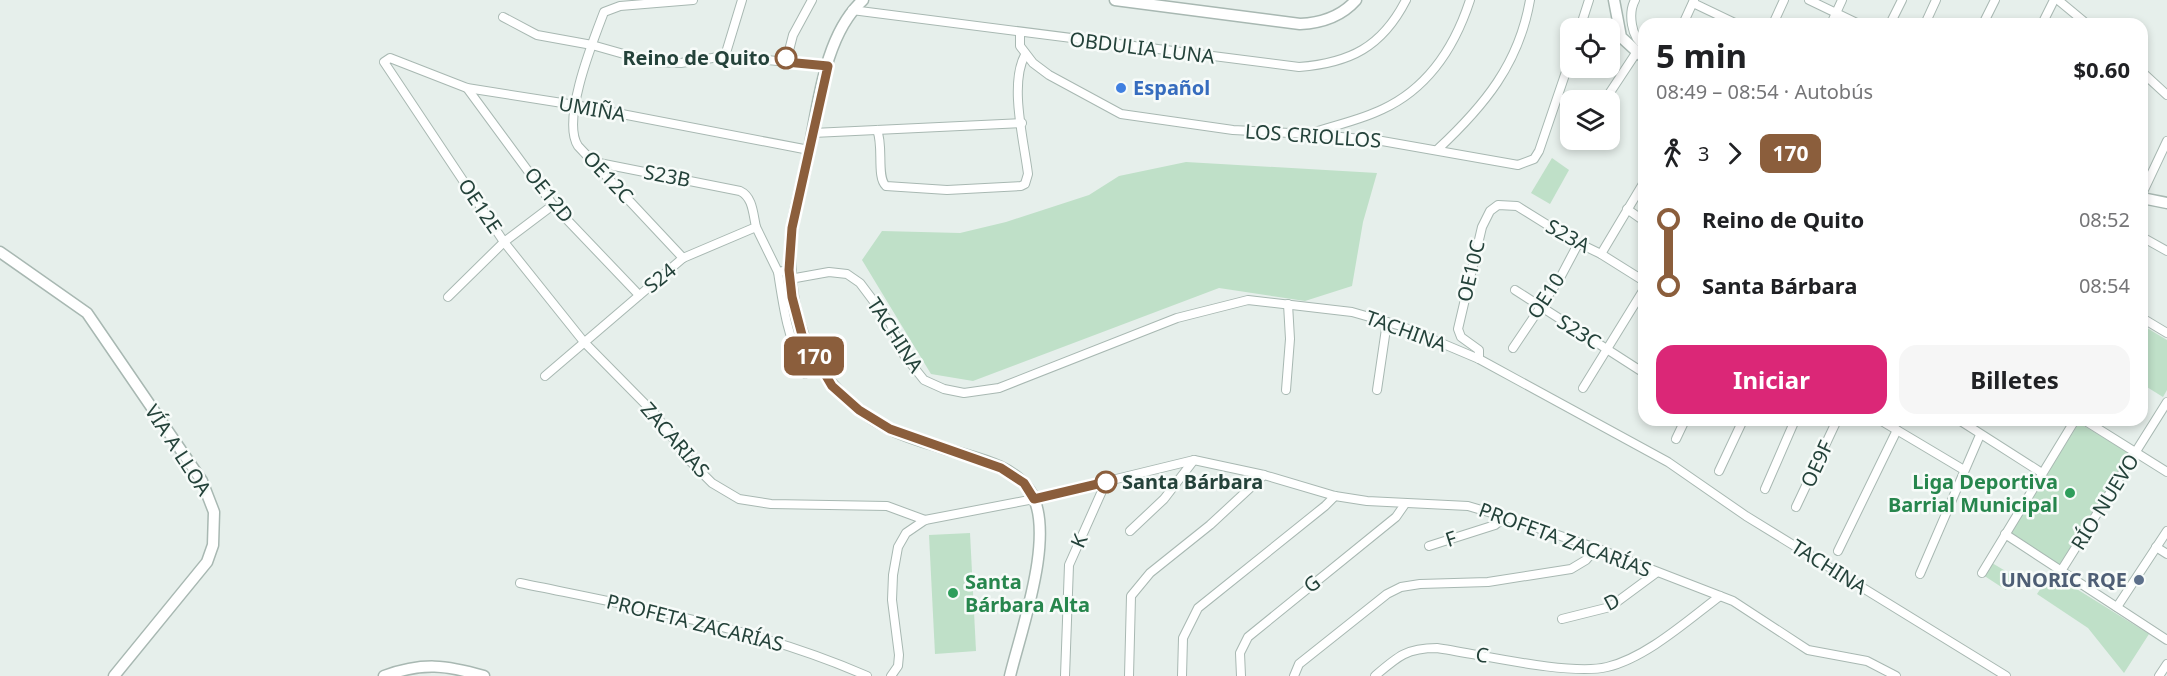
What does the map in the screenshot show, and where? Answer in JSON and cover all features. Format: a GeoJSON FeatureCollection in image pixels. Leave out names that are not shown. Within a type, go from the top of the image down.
{"type":"FeatureCollection","features":[{"type":"Feature","properties":{"kind":"street","name":"OE12C"},"geometry":{"type":"LineString","coordinates":[[684,258],[575,141],[575,105],[604,12],[620,6],[693,0]]}},
{"type":"Feature","properties":{"kind":"street"},"geometry":{"type":"LineString","coordinates":[[725,56],[742,0]]}},
{"type":"Feature","properties":{"kind":"street"},"geometry":{"type":"LineString","coordinates":[[786,62],[794,35],[812,0]]}},
{"type":"Feature","properties":{"kind":"street"},"geometry":{"type":"LineString","coordinates":[[805,374],[791,343],[786,274],[792,228],[838,31],[852,10],[863,0]]}},
{"type":"Feature","properties":{"kind":"street"},"geometry":{"type":"LineString","coordinates":[[1115,0],[1300,24],[1314,23],[1335,16],[1356,0]]}},
{"type":"Feature","properties":{"kind":"street","name":"OBDULIA LUNA"},"geometry":{"type":"LineString","coordinates":[[852,10],[1236,60],[1308,66],[1347,58],[1371,45],[1390,27],[1406,0]]}},
{"type":"Feature","properties":{"kind":"street"},"geometry":{"type":"LineString","coordinates":[[1310,134],[1382,110],[1418,87],[1449,50],[1461,27],[1470,0]]}},
{"type":"Feature","properties":{"kind":"street"},"geometry":{"type":"LineString","coordinates":[[1438,149],[1474,115],[1505,72],[1525,27],[1530,0]]}},
{"type":"Feature","properties":{"kind":"street"},"geometry":{"type":"LineString","coordinates":[[1583,18],[1589,0]]}},
{"type":"Feature","properties":{"kind":"street"},"geometry":{"type":"LineString","coordinates":[[1614,0],[1621,37],[1638,50]]}},
{"type":"Feature","properties":{"kind":"street"},"geometry":{"type":"LineString","coordinates":[[1635,0],[1631,19],[1638,41]]}},
{"type":"Feature","properties":{"kind":"street"},"geometry":{"type":"LineString","coordinates":[[1776,18],[1784,0]]}},
{"type":"Feature","properties":{"kind":"street"},"geometry":{"type":"LineString","coordinates":[[1809,0],[1846,18]]}},
{"type":"Feature","properties":{"kind":"street"},"geometry":{"type":"LineString","coordinates":[[1833,18],[1842,0]]}},
{"type":"Feature","properties":{"kind":"street"},"geometry":{"type":"LineString","coordinates":[[1893,18],[1902,0]]}},
{"type":"Feature","properties":{"kind":"street"},"geometry":{"type":"LineString","coordinates":[[1928,18],[1936,0]]}},
{"type":"Feature","properties":{"kind":"street"},"geometry":{"type":"LineString","coordinates":[[1986,18],[1995,0]]}},
{"type":"Feature","properties":{"kind":"street"},"geometry":{"type":"LineString","coordinates":[[2045,18],[2054,0]]}},
{"type":"Feature","properties":{"kind":"street"},"geometry":{"type":"LineString","coordinates":[[2058,0],[2080,18]]}},
{"type":"Feature","properties":{"kind":"street"},"geometry":{"type":"LineString","coordinates":[[1686,18],[1694,1],[1726,18]]}},
{"type":"Feature","properties":{"kind":"street"},"geometry":{"type":"LineString","coordinates":[[503,17],[537,35],[592,45],[666,64],[725,56],[828,66]]}},
{"type":"Feature","properties":{"kind":"street"},"geometry":{"type":"LineString","coordinates":[[877,130],[882,146],[881,180],[886,186],[947,190],[1016,188],[1025,184],[1028,174],[1018,73],[1025,55],[1020,46],[1020,32]]}},
{"type":"Feature","properties":{"kind":"street","name":"LOS CRIOLLOS"},"geometry":{"type":"LineString","coordinates":[[1025,55],[1049,75],[1121,114],[1233,130],[1310,134],[1438,149],[1518,165],[1534,159],[1563,78]]}},
{"type":"Feature","properties":{"kind":"street"},"geometry":{"type":"LineString","coordinates":[[1612,90],[1638,56]]}},
{"type":"Feature","properties":{"kind":"street","name":"UMIÑA"},"geometry":{"type":"LineString","coordinates":[[384,65],[385,60],[390,58],[467,88],[575,105],[809,150]]}},
{"type":"Feature","properties":{"kind":"street","name":"OE12E"},"geometry":{"type":"LineString","coordinates":[[384,65],[504,242],[584,342]]}},
{"type":"Feature","properties":{"kind":"street"},"geometry":{"type":"LineString","coordinates":[[2148,78],[2167,95]]}},
{"type":"Feature","properties":{"kind":"street","name":"OE12D"},"geometry":{"type":"LineString","coordinates":[[467,88],[553,205],[639,295]]}},
{"type":"Feature","properties":{"kind":"street"},"geometry":{"type":"LineString","coordinates":[[813,133],[1022,123]]}},
{"type":"Feature","properties":{"kind":"street"},"geometry":{"type":"LineString","coordinates":[[2148,183],[2167,141]]}},
{"type":"Feature","properties":{"kind":"street","name":"S23B"},"geometry":{"type":"LineString","coordinates":[[594,162],[740,191],[747,194],[756,227]]}},
{"type":"Feature","properties":{"kind":"street"},"geometry":{"type":"LineString","coordinates":[[1601,254],[1638,192]]}},
{"type":"Feature","properties":{"kind":"street"},"geometry":{"type":"LineString","coordinates":[[2148,198],[2167,203]]}},
{"type":"Feature","properties":{"kind":"street"},"geometry":{"type":"LineString","coordinates":[[448,297],[504,242],[553,205]]}},
{"type":"Feature","properties":{"kind":"street","name":"S23A"},"geometry":{"type":"LineString","coordinates":[[1490,211],[1498,205],[1517,206],[1578,244],[1601,254],[1638,277]]}},
{"type":"Feature","properties":{"kind":"street"},"geometry":{"type":"LineString","coordinates":[[1627,209],[1638,217]]}},
{"type":"Feature","properties":{"kind":"street","name":"OE10C"},"geometry":{"type":"LineString","coordinates":[[1479,359],[1479,350],[1458,333],[1482,227],[1490,211]]}},
{"type":"Feature","properties":{"kind":"street"},"geometry":{"type":"LineString","coordinates":[[756,227],[786,274],[802,335],[822,370],[844,399],[890,429],[1001,468],[1024,483],[1034,499],[1041,523],[1040,552],[1010,676]]}},
{"type":"Feature","properties":{"kind":"street","name":"S24"},"geometry":{"type":"LineString","coordinates":[[545,376],[684,258],[756,227]]}},
{"type":"Feature","properties":{"kind":"street"},"geometry":{"type":"LineString","coordinates":[[2148,240],[2167,251]]}},
{"type":"Feature","properties":{"kind":"street","name":"OE10"},"geometry":{"type":"LineString","coordinates":[[1513,348],[1560,278],[1578,244]]}},
{"type":"Feature","properties":{"kind":"street","name":"VÍA A LLOA"},"geometry":{"type":"LineString","coordinates":[[0,252],[87,313],[202,481],[212,504],[214,533],[207,562],[114,676]]}},
{"type":"Feature","properties":{"kind":"street","name":"TACHINA"},"geometry":{"type":"LineString","coordinates":[[786,274],[829,272],[847,274],[860,282],[890,323],[904,355],[924,380],[944,389],[964,393],[999,388],[1177,318],[1248,300],[1352,312],[1386,322],[1479,359],[1668,462],[1746,516],[2006,676]]}},
{"type":"Feature","properties":{"kind":"street","name":"S23C"},"geometry":{"type":"LineString","coordinates":[[1515,290],[1638,369]]}},
{"type":"Feature","properties":{"kind":"street"},"geometry":{"type":"LineString","coordinates":[[1583,388],[1638,300]]}},
{"type":"Feature","properties":{"kind":"street"},"geometry":{"type":"LineString","coordinates":[[1286,390],[1290,339],[1288,304]]}},
{"type":"Feature","properties":{"kind":"street"},"geometry":{"type":"LineString","coordinates":[[1377,390],[1386,322]]}},
{"type":"Feature","properties":{"kind":"street"},"geometry":{"type":"LineString","coordinates":[[2148,322],[2167,333]]}},
{"type":"Feature","properties":{"kind":"street","name":"ZACARIAS"},"geometry":{"type":"LineString","coordinates":[[584,342],[655,414],[689,460],[712,483],[739,499],[771,504],[887,506],[925,520]]}},
{"type":"Feature","properties":{"kind":"street","name":"RÍO NUEVO"},"geometry":{"type":"LineString","coordinates":[[2061,571],[2167,402]]}},
{"type":"Feature","properties":{"kind":"street"},"geometry":{"type":"LineString","coordinates":[[1676,439],[1682,426]]}},
{"type":"Feature","properties":{"kind":"street"},"geometry":{"type":"LineString","coordinates":[[1719,471],[1740,426]]}},
{"type":"Feature","properties":{"kind":"street"},"geometry":{"type":"LineString","coordinates":[[1765,489],[1792,426]]}},
{"type":"Feature","properties":{"kind":"street","name":"OE9F"},"geometry":{"type":"LineString","coordinates":[[1796,507],[1834,426]]}},
{"type":"Feature","properties":{"kind":"street"},"geometry":{"type":"LineString","coordinates":[[1890,426],[1964,470]]}},
{"type":"Feature","properties":{"kind":"street"},"geometry":{"type":"LineString","coordinates":[[1967,426],[2042,473]]}},
{"type":"Feature","properties":{"kind":"street"},"geometry":{"type":"LineString","coordinates":[[1982,573],[2071,426]]}},
{"type":"Feature","properties":{"kind":"street"},"geometry":{"type":"LineString","coordinates":[[2094,426],[2167,472]]}},
{"type":"Feature","properties":{"kind":"street"},"geometry":{"type":"LineString","coordinates":[[1838,551],[1897,430]]}},
{"type":"Feature","properties":{"kind":"street"},"geometry":{"type":"LineString","coordinates":[[1920,574],[1980,435]]}},
{"type":"Feature","properties":{"kind":"street"},"geometry":{"type":"LineString","coordinates":[[1130,531],[1164,499],[1194,460]]}},
{"type":"Feature","properties":{"kind":"street","name":"PROFETA ZACARÍAS"},"geometry":{"type":"LineString","coordinates":[[891,676],[898,666],[899,655],[892,600],[898,547],[906,533],[925,520],[1034,499],[1194,460],[1264,475],[1335,496],[1405,504],[1468,506],[1505,517],[1596,548],[1720,596],[1740,605],[1808,650],[1830,656],[1861,660],[1896,676]]}},
{"type":"Feature","properties":{"kind":"street"},"geometry":{"type":"LineString","coordinates":[[1130,676],[1131,596],[1150,573],[1210,525],[1264,475]]}},
{"type":"Feature","properties":{"kind":"street","name":"K"},"geometry":{"type":"LineString","coordinates":[[1065,676],[1069,565],[1106,482]]}},
{"type":"Feature","properties":{"kind":"street"},"geometry":{"type":"LineString","coordinates":[[1182,676],[1183,638],[1198,608],[1325,507],[1335,496]]}},
{"type":"Feature","properties":{"kind":"street","name":"G"},"geometry":{"type":"LineString","coordinates":[[1241,676],[1240,653],[1248,637],[1396,517],[1405,504]]}},
{"type":"Feature","properties":{"kind":"street","name":"F"},"geometry":{"type":"LineString","coordinates":[[1429,546],[1495,525],[1505,517]]}},
{"type":"Feature","properties":{"kind":"street"},"geometry":{"type":"LineString","coordinates":[[2117,607],[2167,531]]}},
{"type":"Feature","properties":{"kind":"street"},"geometry":{"type":"LineString","coordinates":[[2005,534],[2167,640]]}},
{"type":"Feature","properties":{"kind":"street"},"geometry":{"type":"LineString","coordinates":[[2156,547],[2167,554]]}},
{"type":"Feature","properties":{"kind":"street"},"geometry":{"type":"LineString","coordinates":[[1294,676],[1299,664],[1387,594],[1401,587],[1488,582],[1571,569],[1586,560],[1596,548]]}},
{"type":"Feature","properties":{"kind":"street","name":"D"},"geometry":{"type":"LineString","coordinates":[[1562,620],[1610,607],[1656,573]]}},
{"type":"Feature","properties":{"kind":"street","name":"PROFETA ZACARÍAS"},"geometry":{"type":"LineString","coordinates":[[520,583],[652,610],[820,655],[867,676]]}},
{"type":"Feature","properties":{"kind":"street","name":"C"},"geometry":{"type":"LineString","coordinates":[[1375,676],[1399,655],[1418,648],[1437,648],[1575,669],[1605,668],[1622,663],[1662,639],[1720,596]]}},
{"type":"Feature","properties":{"kind":"street"},"geometry":{"type":"LineString","coordinates":[[2159,676],[2167,664]]}},
{"type":"Feature","properties":{"kind":"street"},"geometry":{"type":"LineString","coordinates":[[384,676],[434,665],[450,666],[484,676]]}},
{"type":"Feature","properties":{"kind":"green space"},"geometry":{"type":"Polygon","coordinates":[[[1552,158],[1569,170],[1550,204],[1531,193],[1552,158]]]}},
{"type":"Feature","properties":{"kind":"green space"},"geometry":{"type":"Polygon","coordinates":[[[1186,162],[1377,173],[1363,222],[1352,286],[1305,301],[1219,288],[973,381],[931,374],[862,260],[882,231],[960,233],[1006,222],[1089,195],[1119,176],[1186,162]]]}},
{"type":"Feature","properties":{"kind":"green space"},"geometry":{"type":"Polygon","coordinates":[[[2148,329],[2167,340],[2167,390],[2163,397],[2148,388],[2148,329]]]}},
{"type":"Feature","properties":{"kind":"green space","name":"Liga Deportiva Barrial Municipal"},"geometry":{"type":"Polygon","coordinates":[[[2077,426],[2084,426],[2129,453],[2060,565],[2010,532],[2077,426]]]}},
{"type":"Feature","properties":{"kind":"green space","name":"Santa Bárbara Alta"},"geometry":{"type":"Polygon","coordinates":[[[970,533],[976,651],[935,654],[929,535],[970,533]]]}},
{"type":"Feature","properties":{"kind":"green space"},"geometry":{"type":"Polygon","coordinates":[[[1992,563],[2014,576],[2006,590],[1983,575],[1992,563]]]}},
{"type":"Feature","properties":{"kind":"green space"},"geometry":{"type":"Polygon","coordinates":[[[2051,573],[2149,634],[2124,673],[2088,628],[2037,594],[2051,573]]]}},
{"type":"Feature","properties":{"kind":"bus line","name":"170"},"geometry":{"type":"LineString","coordinates":[[786,58],[786,62],[828,66],[792,228],[789,270],[797,324],[816,362],[832,386],[844,399],[890,429],[971,456],[1010,472],[1024,483],[1034,499],[1106,482]]}},
{"type":"Feature","properties":{"kind":"place","name":"Reino de Quito"},"geometry":{"type":"Point","coordinates":[786,58]}},
{"type":"Feature","properties":{"kind":"place","name":"Español"},"geometry":{"type":"Point","coordinates":[1121,88]}},
{"type":"Feature","properties":{"kind":"place","name":"Santa Bárbara"},"geometry":{"type":"Point","coordinates":[1106,482]}},
{"type":"Feature","properties":{"kind":"place","name":"Liga Deportiva Barrial Municipal"},"geometry":{"type":"Point","coordinates":[2070,493]}},
{"type":"Feature","properties":{"kind":"place","name":"UNORIC RQE"},"geometry":{"type":"Point","coordinates":[2139,580]}},
{"type":"Feature","properties":{"kind":"place","name":"Santa Bárbara Alta"},"geometry":{"type":"Point","coordinates":[953,593]}}]}
